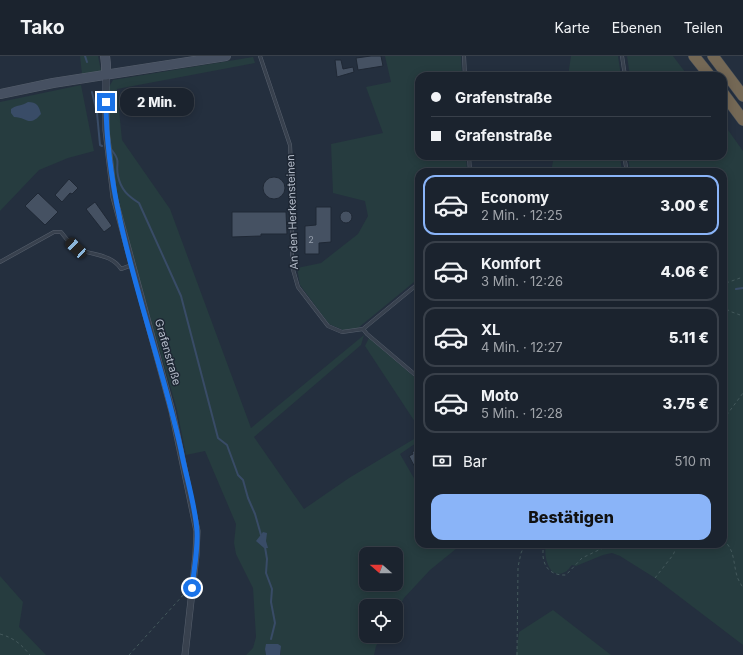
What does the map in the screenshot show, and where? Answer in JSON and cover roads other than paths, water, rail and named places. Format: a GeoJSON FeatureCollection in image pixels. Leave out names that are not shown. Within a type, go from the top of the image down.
{"type":"FeatureCollection","features":[{"type":"Feature","properties":{"kind":"highway"},"geometry":{"type":"LineString","coordinates":[[694,56],[707,72]]}},
{"type":"Feature","properties":{"kind":"highway"},"geometry":{"type":"LineString","coordinates":[[713,56],[725,72]]}},
{"type":"Feature","properties":{"kind":"highway"},"geometry":{"type":"LineString","coordinates":[[727,75],[743,96]]}},
{"type":"Feature","properties":{"kind":"highway"},"geometry":{"type":"LineString","coordinates":[[727,98],[743,120]]}},
{"type":"Feature","properties":{"kind":"street","name":"Grafenstraße"},"geometry":{"type":"LineString","coordinates":[[105,56],[106,130],[114,197],[172,411],[197,531],[196,555],[185,655]]}},
{"type":"Feature","properties":{"kind":"street"},"geometry":{"type":"LineString","coordinates":[[0,94],[53,83],[226,56]]}},
{"type":"Feature","properties":{"kind":"lane","name":"An den Herkensteinen"},"geometry":{"type":"LineString","coordinates":[[260,56],[290,145],[292,186],[292,266],[298,287],[328,326],[342,332],[363,329]]}},
{"type":"Feature","properties":{"kind":"lane"},"geometry":{"type":"LineString","coordinates":[[464,56],[465,72]]}},
{"type":"Feature","properties":{"kind":"lane"},"geometry":{"type":"LineString","coordinates":[[622,56],[624,72]]}},
{"type":"Feature","properties":{"kind":"lane"},"geometry":{"type":"LineString","coordinates":[[0,262],[54,232],[61,232],[76,248],[110,259],[117,263],[121,269],[132,265]]}},
{"type":"Feature","properties":{"kind":"lane"},"geometry":{"type":"LineString","coordinates":[[415,287],[363,329],[415,375]]}},
{"type":"Feature","properties":{"kind":"water"},"geometry":{"type":"Polygon","coordinates":[[[28,102],[37,105],[41,114],[31,121],[14,117],[11,113],[11,109],[28,102]]]}},
{"type":"Feature","properties":{"kind":"water"},"geometry":{"type":"Polygon","coordinates":[[[263,532],[267,533],[266,541],[268,548],[264,548],[256,541],[263,532]]]}},
{"type":"Feature","properties":{"kind":"water"},"geometry":{"type":"Polygon","coordinates":[[[266,644],[278,644],[281,646],[280,655],[266,655],[266,644]]]}},
{"type":"Feature","properties":{"kind":"waterway"},"geometry":{"type":"LineString","coordinates":[[85,56],[87,62]]}},
{"type":"Feature","properties":{"kind":"waterway"},"geometry":{"type":"LineString","coordinates":[[92,92],[97,113],[100,145],[102,146]]}},
{"type":"Feature","properties":{"kind":"waterway"},"geometry":{"type":"LineString","coordinates":[[111,149],[117,160],[119,181],[128,195],[139,203],[181,296],[218,438],[227,445],[238,475],[243,480],[261,535]]}},
{"type":"Feature","properties":{"kind":"waterway"},"geometry":{"type":"LineString","coordinates":[[736,289],[743,288]]}},
{"type":"Feature","properties":{"kind":"waterway"},"geometry":{"type":"LineString","coordinates":[[265,547],[267,559],[266,573],[272,589],[271,602],[275,623],[271,639]]}}]}
